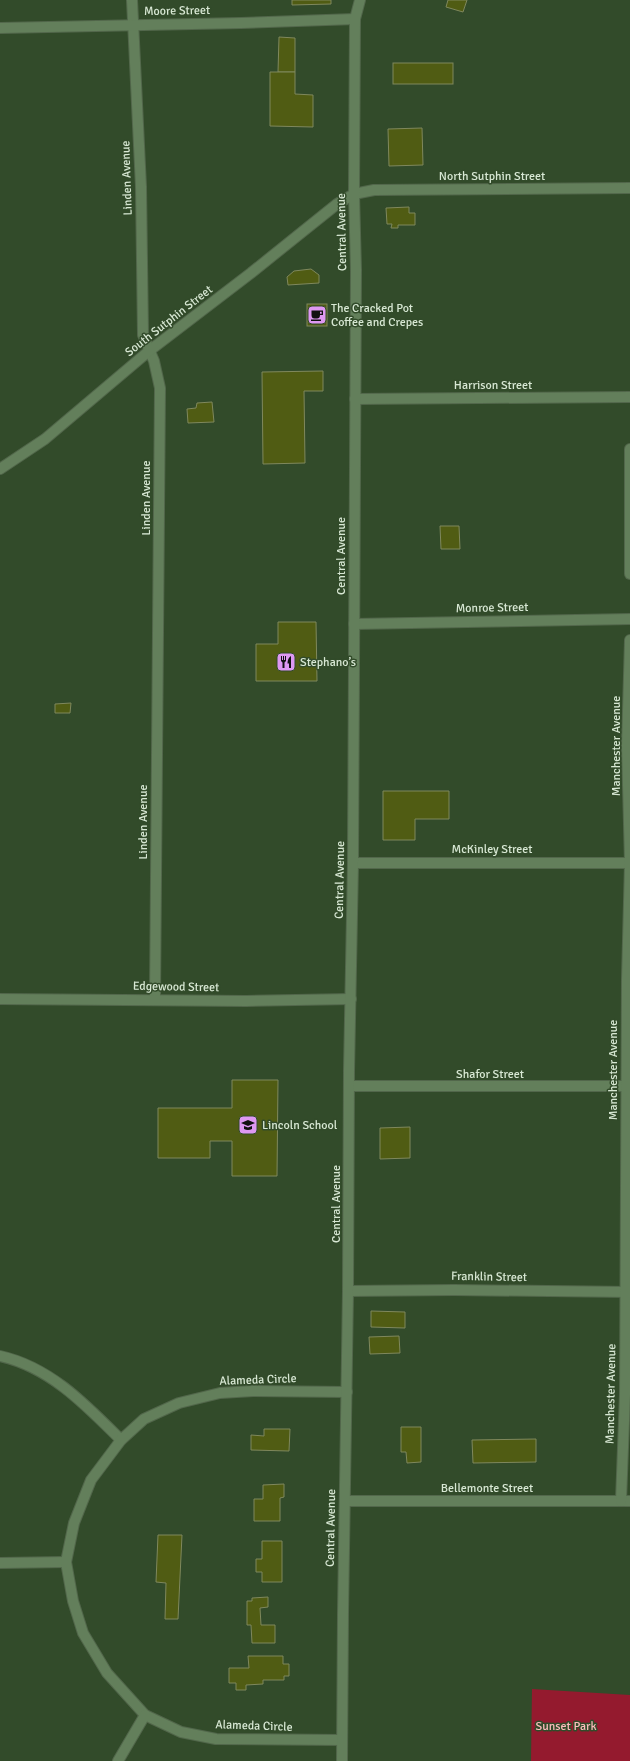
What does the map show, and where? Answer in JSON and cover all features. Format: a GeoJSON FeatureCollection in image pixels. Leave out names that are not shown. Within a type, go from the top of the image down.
{"type":"FeatureCollection","features":[{"type":"Feature","properties":{"kind":"street","name":"Linden Avenue"},"geometry":{"type":"LineString","coordinates":[[132,0],[132,25],[141,187],[143,335],[154,361],[160,388],[155,1000]]}},
{"type":"Feature","properties":{"kind":"street"},"geometry":{"type":"LineString","coordinates":[[352,0],[355,19]]}},
{"type":"Feature","properties":{"kind":"street","name":"Central Avenue"},"geometry":{"type":"LineString","coordinates":[[342,1761],[349,1086],[353,863],[356,270],[354,194],[355,19],[360,0]]}},
{"type":"Feature","properties":{"kind":"street","name":"Moore Street"},"geometry":{"type":"LineString","coordinates":[[0,28],[355,19]]}},
{"type":"Feature","properties":{"kind":"street","name":"North Sutphin Street"},"geometry":{"type":"LineString","coordinates":[[354,194],[374,190],[630,188]]}},
{"type":"Feature","properties":{"kind":"street","name":"South Sutphin Street"},"geometry":{"type":"LineString","coordinates":[[0,469],[45,439],[149,351],[251,273],[337,204],[354,194]]}},
{"type":"Feature","properties":{"kind":"street","name":"Harrison Street"},"geometry":{"type":"LineString","coordinates":[[355,399],[630,397]]}},
{"type":"Feature","properties":{"kind":"street"},"geometry":{"type":"LineString","coordinates":[[630,449],[630,574]]}},
{"type":"Feature","properties":{"kind":"street","name":"Monroe Street"},"geometry":{"type":"LineString","coordinates":[[354,624],[630,619]]}},
{"type":"Feature","properties":{"kind":"street","name":"Manchester Avenue"},"geometry":{"type":"LineString","coordinates":[[626,1501],[625,1394],[630,863],[628,746],[630,640]]}},
{"type":"Feature","properties":{"kind":"street","name":"McKinley Street"},"geometry":{"type":"LineString","coordinates":[[353,863],[630,863]]}},
{"type":"Feature","properties":{"kind":"street","name":"Edgewood Street"},"geometry":{"type":"LineString","coordinates":[[0,998],[246,1001],[351,999]]}},
{"type":"Feature","properties":{"kind":"street","name":"Shafor Street"},"geometry":{"type":"LineString","coordinates":[[349,1086],[628,1086]]}},
{"type":"Feature","properties":{"kind":"street","name":"Franklin Street"},"geometry":{"type":"LineString","coordinates":[[348,1291],[454,1290],[627,1292]]}},
{"type":"Feature","properties":{"kind":"street"},"geometry":{"type":"LineString","coordinates":[[0,1356],[16,1359],[57,1381],[83,1402],[121,1440]]}},
{"type":"Feature","properties":{"kind":"street","name":"Alameda Circle"},"geometry":{"type":"LineString","coordinates":[[342,1740],[216,1739],[181,1732],[145,1715],[107,1673],[83,1633],[73,1601],[66,1562],[74,1523],[91,1480],[121,1440],[144,1419],[179,1403],[220,1393],[253,1391],[346,1392]]}},
{"type":"Feature","properties":{"kind":"street","name":"Bellemonte Street"},"geometry":{"type":"LineString","coordinates":[[345,1501],[626,1501]]}},
{"type":"Feature","properties":{"kind":"street"},"geometry":{"type":"LineString","coordinates":[[0,1562],[66,1562]]}},
{"type":"Feature","properties":{"kind":"street"},"geometry":{"type":"LineString","coordinates":[[118,1761],[145,1715]]}},
{"type":"Feature","properties":{"kind":"green space","name":"Sunset Park"},"geometry":{"type":"Polygon","coordinates":[[[532,1689],[630,1695],[630,1761],[531,1761],[532,1689]]]}},
{"type":"Feature","properties":{"kind":"building"},"geometry":{"type":"Polygon","coordinates":[[[292,0],[331,0],[331,4],[292,5],[292,0]]]}},
{"type":"Feature","properties":{"kind":"building"},"geometry":{"type":"Polygon","coordinates":[[[448,0],[467,0],[463,12],[446,7],[448,0]]]}},
{"type":"Feature","properties":{"kind":"building"},"geometry":{"type":"Polygon","coordinates":[[[279,37],[295,38],[295,72],[278,72],[279,37]]]}},
{"type":"Feature","properties":{"kind":"building"},"geometry":{"type":"Polygon","coordinates":[[[393,63],[453,63],[453,84],[393,84],[393,63]]]}},
{"type":"Feature","properties":{"kind":"building"},"geometry":{"type":"Polygon","coordinates":[[[270,72],[295,72],[295,94],[313,95],[313,127],[270,126],[270,72]]]}},
{"type":"Feature","properties":{"kind":"building"},"geometry":{"type":"Polygon","coordinates":[[[422,128],[423,165],[389,166],[388,129],[422,128]]]}},
{"type":"Feature","properties":{"kind":"building"},"geometry":{"type":"Polygon","coordinates":[[[409,207],[409,213],[415,213],[415,225],[398,225],[398,228],[391,228],[392,224],[387,224],[386,208],[409,207]]]}},
{"type":"Feature","properties":{"kind":"building"},"geometry":{"type":"Polygon","coordinates":[[[311,269],[319,275],[319,283],[288,285],[287,277],[294,271],[311,269]]]}},
{"type":"Feature","properties":{"kind":"building","name":"The Cracked Pot Coffee and Crepes"},"geometry":{"type":"Polygon","coordinates":[[[307,304],[327,304],[327,326],[307,326],[307,304]]]}},
{"type":"Feature","properties":{"kind":"building"},"geometry":{"type":"Polygon","coordinates":[[[323,371],[323,391],[304,391],[305,463],[263,464],[262,372],[323,371]]]}},
{"type":"Feature","properties":{"kind":"building"},"geometry":{"type":"Polygon","coordinates":[[[212,402],[214,422],[188,423],[187,409],[196,408],[197,403],[212,402]]]}},
{"type":"Feature","properties":{"kind":"building"},"geometry":{"type":"Polygon","coordinates":[[[440,526],[459,526],[460,549],[441,549],[440,526]]]}},
{"type":"Feature","properties":{"kind":"building","name":"Stephano’s"},"geometry":{"type":"Polygon","coordinates":[[[278,622],[316,622],[317,681],[256,681],[256,644],[278,644],[278,622]]]}},
{"type":"Feature","properties":{"kind":"building"},"geometry":{"type":"Polygon","coordinates":[[[71,703],[70,713],[55,713],[55,704],[71,703]]]}},
{"type":"Feature","properties":{"kind":"building"},"geometry":{"type":"Polygon","coordinates":[[[383,791],[449,791],[449,819],[415,819],[415,840],[383,840],[383,791]]]}},
{"type":"Feature","properties":{"kind":"building"},"geometry":{"type":"Polygon","coordinates":[[[232,1080],[278,1080],[277,1176],[232,1176],[232,1141],[210,1141],[210,1158],[158,1158],[158,1108],[232,1108],[232,1080]]]}},
{"type":"Feature","properties":{"kind":"building"},"geometry":{"type":"Polygon","coordinates":[[[410,1127],[410,1158],[380,1159],[380,1128],[410,1127]]]}},
{"type":"Feature","properties":{"kind":"building"},"geometry":{"type":"Polygon","coordinates":[[[371,1311],[405,1312],[405,1328],[371,1327],[371,1311]]]}},
{"type":"Feature","properties":{"kind":"building"},"geometry":{"type":"Polygon","coordinates":[[[399,1336],[400,1353],[370,1354],[369,1337],[399,1336]]]}},
{"type":"Feature","properties":{"kind":"building"},"geometry":{"type":"Polygon","coordinates":[[[401,1427],[421,1427],[421,1462],[407,1463],[406,1452],[401,1452],[401,1427]]]}},
{"type":"Feature","properties":{"kind":"building"},"geometry":{"type":"Polygon","coordinates":[[[264,1429],[290,1429],[289,1451],[251,1450],[251,1435],[264,1436],[264,1429]]]}},
{"type":"Feature","properties":{"kind":"building"},"geometry":{"type":"Polygon","coordinates":[[[536,1439],[536,1462],[473,1463],[472,1440],[536,1439]]]}},
{"type":"Feature","properties":{"kind":"building"},"geometry":{"type":"Polygon","coordinates":[[[284,1484],[284,1497],[280,1498],[280,1521],[254,1521],[254,1499],[263,1499],[263,1485],[284,1484]]]}},
{"type":"Feature","properties":{"kind":"building"},"geometry":{"type":"Polygon","coordinates":[[[158,1535],[182,1535],[178,1619],[165,1619],[166,1583],[156,1582],[158,1535]]]}},
{"type":"Feature","properties":{"kind":"building"},"geometry":{"type":"Polygon","coordinates":[[[262,1541],[282,1541],[282,1582],[262,1582],[262,1572],[256,1572],[256,1559],[262,1559],[262,1541]]]}},
{"type":"Feature","properties":{"kind":"building"},"geometry":{"type":"Polygon","coordinates":[[[268,1597],[268,1607],[260,1608],[261,1625],[275,1625],[275,1643],[252,1643],[251,1625],[247,1625],[247,1601],[252,1601],[252,1598],[268,1597]]]}},
{"type":"Feature","properties":{"kind":"building"},"geometry":{"type":"Polygon","coordinates":[[[248,1656],[283,1656],[283,1664],[289,1664],[289,1676],[284,1676],[284,1680],[263,1680],[263,1684],[246,1685],[246,1690],[236,1690],[236,1683],[229,1683],[229,1668],[249,1668],[248,1656]]]}},
{"type":"Feature","properties":{"kind":"place","name":"The Cracked Pot Coffee and Crepes"},"geometry":{"type":"Point","coordinates":[317,315]}},
{"type":"Feature","properties":{"kind":"place","name":"Stephano’s"},"geometry":{"type":"Point","coordinates":[286,662]}},
{"type":"Feature","properties":{"kind":"place","name":"Lincoln School"},"geometry":{"type":"Point","coordinates":[248,1125]}}]}
